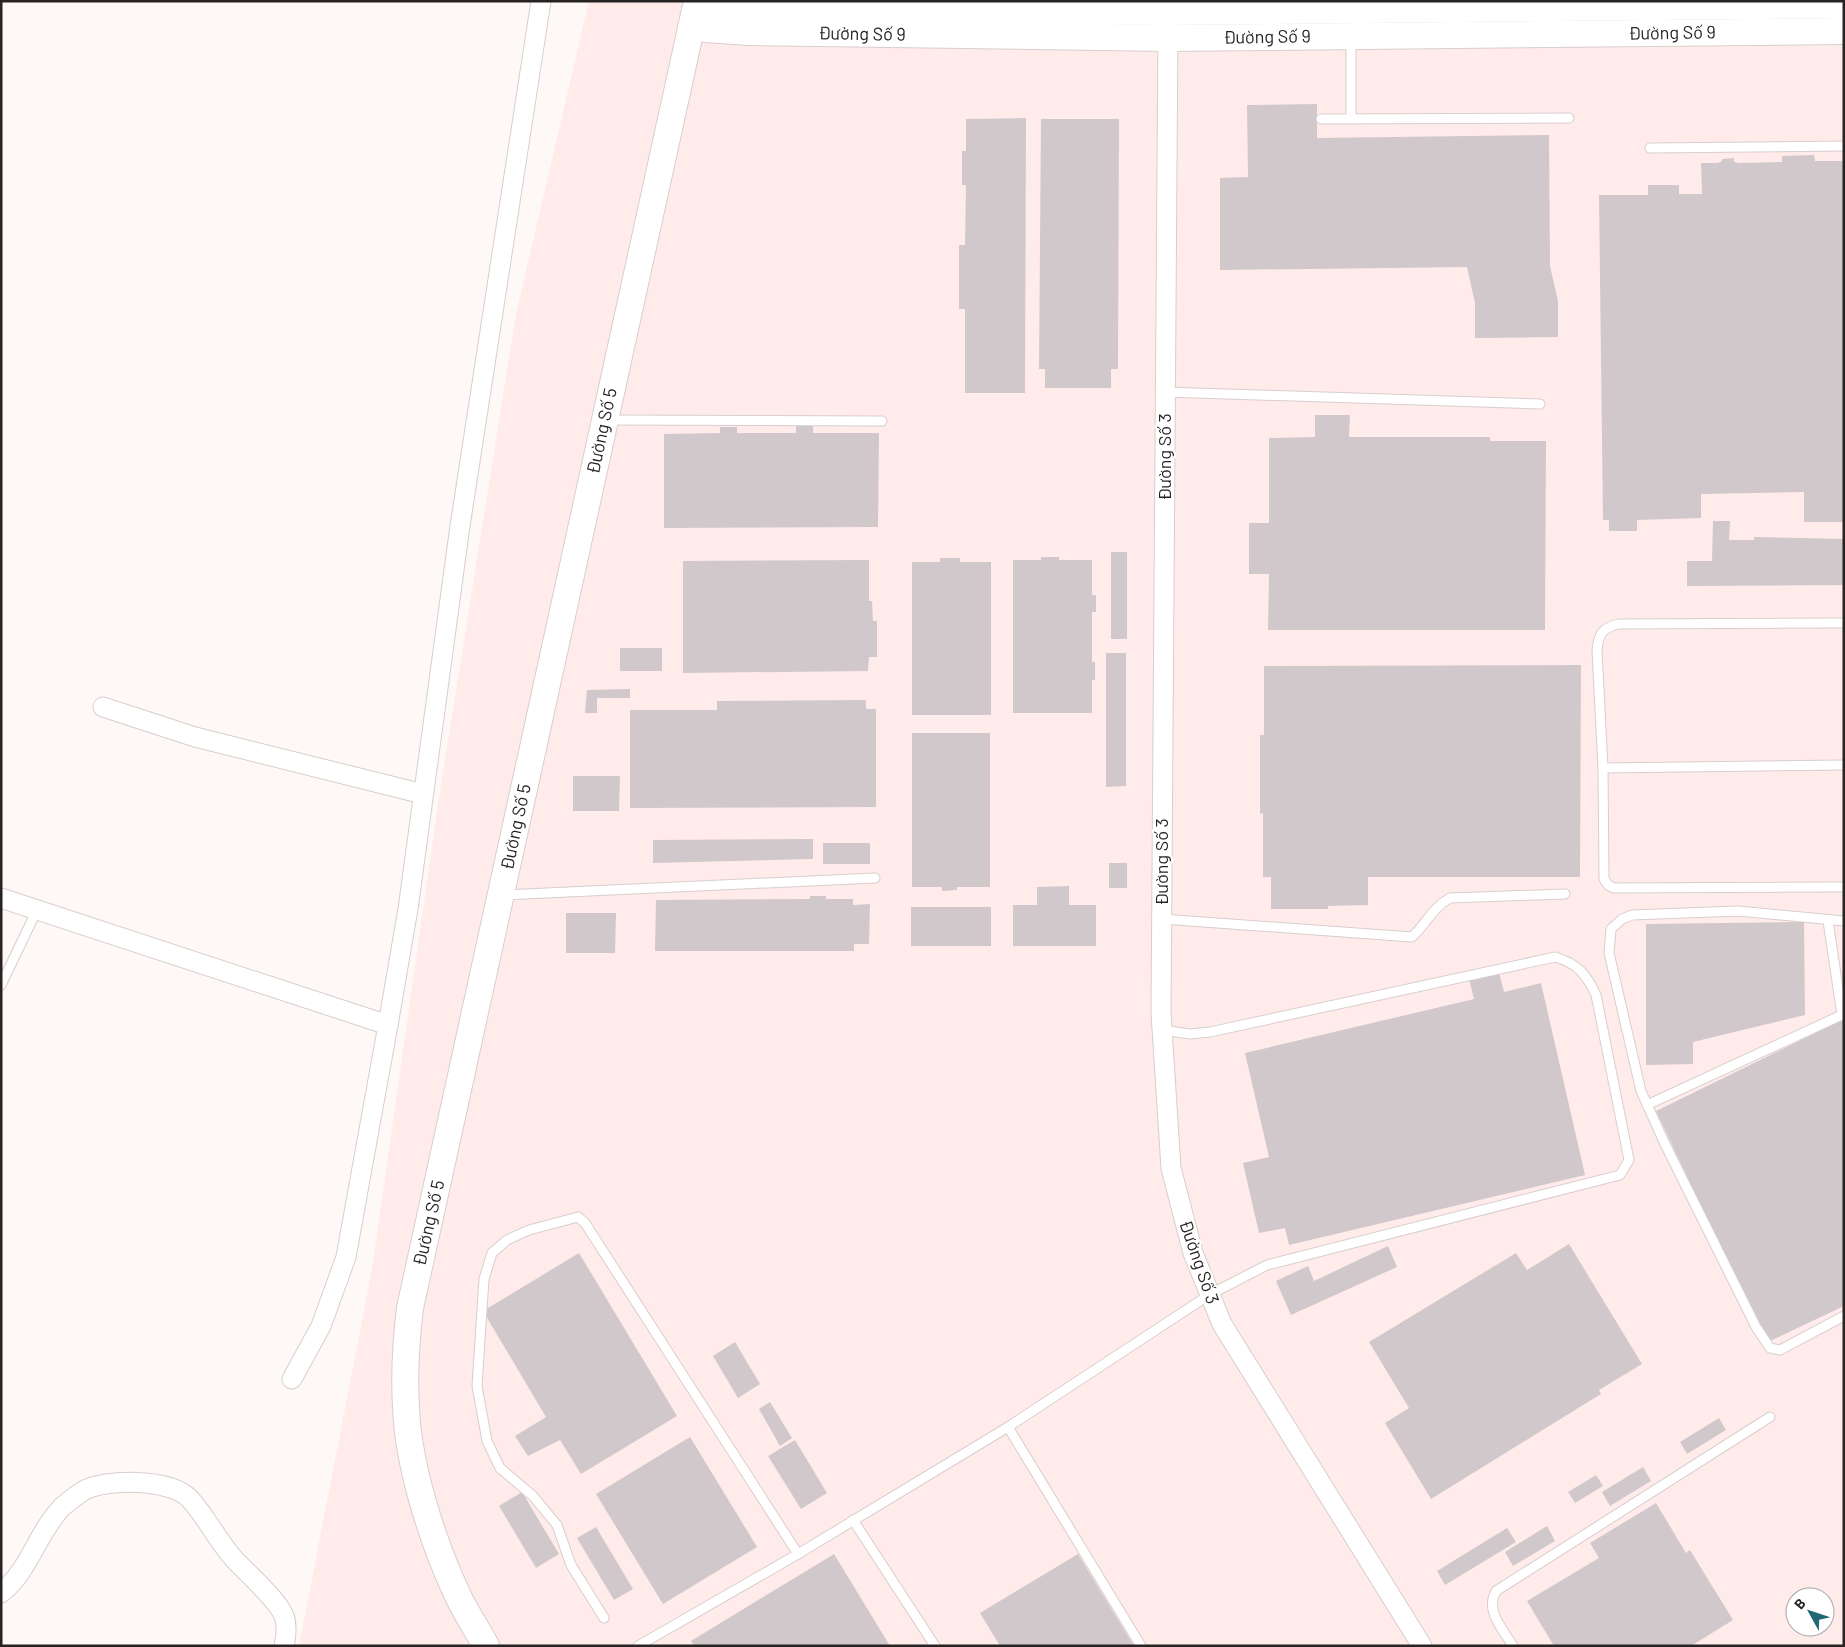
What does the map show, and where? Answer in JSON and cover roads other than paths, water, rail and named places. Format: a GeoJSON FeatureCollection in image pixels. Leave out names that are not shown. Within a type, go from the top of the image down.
{"type":"FeatureCollection","features":[{"type":"Feature","properties":{"kind":"street"},"geometry":{"type":"LineString","coordinates":[[292,1380],[321,1326],[346,1257],[388,1025],[423,794],[460,526],[541,1]]}},
{"type":"Feature","properties":{"kind":"street","name":"Đường Số 9"},"geometry":{"type":"LineString","coordinates":[[697,1],[755,9],[1168,12],[1282,6],[1844,5]]}},
{"type":"Feature","properties":{"kind":"street","name":"Đường Số 5"},"geometry":{"type":"LineString","coordinates":[[486,1646],[458,1597],[429,1522],[413,1454],[406,1408],[405,1353],[410,1308],[697,1]]}},
{"type":"Feature","properties":{"kind":"street","name":"Đường Số 3"},"geometry":{"type":"LineString","coordinates":[[1168,12],[1162,1030],[1171,1168],[1192,1253],[1222,1324],[1422,1646]]}},
{"type":"Feature","properties":{"kind":"street","name":"Đường Số 9"},"geometry":{"type":"LineString","coordinates":[[691,28],[750,32],[1167,38],[1844,31]]}},
{"type":"Feature","properties":{"kind":"street"},"geometry":{"type":"LineString","coordinates":[[103,707],[204,740],[423,794]]}},
{"type":"Feature","properties":{"kind":"street"},"geometry":{"type":"LineString","coordinates":[[1,898],[388,1025]]}},
{"type":"Feature","properties":{"kind":"street"},"geometry":{"type":"LineString","coordinates":[[1,1593],[11,1585],[28,1563],[44,1532],[62,1507],[84,1490],[110,1484],[145,1483],[172,1487],[188,1497],[232,1556],[276,1604],[284,1616],[284,1646]]}},
{"type":"Feature","properties":{"kind":"lane"},"geometry":{"type":"LineString","coordinates":[[1351,36],[1351,119]]}},
{"type":"Feature","properties":{"kind":"lane"},"geometry":{"type":"LineString","coordinates":[[1320,119],[1569,118]]}},
{"type":"Feature","properties":{"kind":"lane"},"geometry":{"type":"LineString","coordinates":[[1650,148],[1844,146]]}},
{"type":"Feature","properties":{"kind":"lane"},"geometry":{"type":"LineString","coordinates":[[1165,392],[1540,404]]}},
{"type":"Feature","properties":{"kind":"lane"},"geometry":{"type":"LineString","coordinates":[[604,420],[882,420]]}},
{"type":"Feature","properties":{"kind":"lane"},"geometry":{"type":"LineString","coordinates":[[1844,622],[1619,624],[1606,627],[1599,633],[1597,650],[1603,768],[1604,879],[1608,885],[1614,888],[1844,887]]}},
{"type":"Feature","properties":{"kind":"lane"},"geometry":{"type":"LineString","coordinates":[[1603,768],[1844,765]]}},
{"type":"Feature","properties":{"kind":"lane"},"geometry":{"type":"LineString","coordinates":[[502,895],[875,878]]}},
{"type":"Feature","properties":{"kind":"lane"},"geometry":{"type":"LineString","coordinates":[[1162,919],[1412,937],[1423,927],[1439,904],[1450,898],[1565,894]]}},
{"type":"Feature","properties":{"kind":"lane"},"geometry":{"type":"LineString","coordinates":[[1,985],[37,910]]}},
{"type":"Feature","properties":{"kind":"lane"},"geometry":{"type":"LineString","coordinates":[[1844,921],[1828,921],[1738,911],[1632,915],[1622,918],[1611,929],[1609,953],[1641,1091],[1756,1327],[1770,1348],[1780,1350],[1844,1316]]}},
{"type":"Feature","properties":{"kind":"lane"},"geometry":{"type":"LineString","coordinates":[[1647,1105],[1843,1015],[1828,921]]}},
{"type":"Feature","properties":{"kind":"lane"},"geometry":{"type":"LineString","coordinates":[[638,1646],[798,1554],[1008,1427],[1210,1295],[1267,1265],[1620,1176],[1629,1160],[1596,995],[1590,981],[1579,968],[1569,961],[1555,957],[1210,1032],[1190,1034],[1162,1030]]}},
{"type":"Feature","properties":{"kind":"lane"},"geometry":{"type":"LineString","coordinates":[[604,1618],[570,1565],[557,1525],[533,1496],[500,1468],[487,1441],[477,1386],[484,1279],[492,1253],[507,1240],[529,1230],[578,1217],[585,1223],[798,1554]]}},
{"type":"Feature","properties":{"kind":"lane"},"geometry":{"type":"LineString","coordinates":[[1513,1646],[1494,1616],[1491,1600],[1496,1591],[1770,1418]]}},
{"type":"Feature","properties":{"kind":"lane"},"geometry":{"type":"LineString","coordinates":[[1008,1427],[1141,1646]]}},
{"type":"Feature","properties":{"kind":"lane"},"geometry":{"type":"LineString","coordinates":[[853,1520],[935,1646]]}}]}
